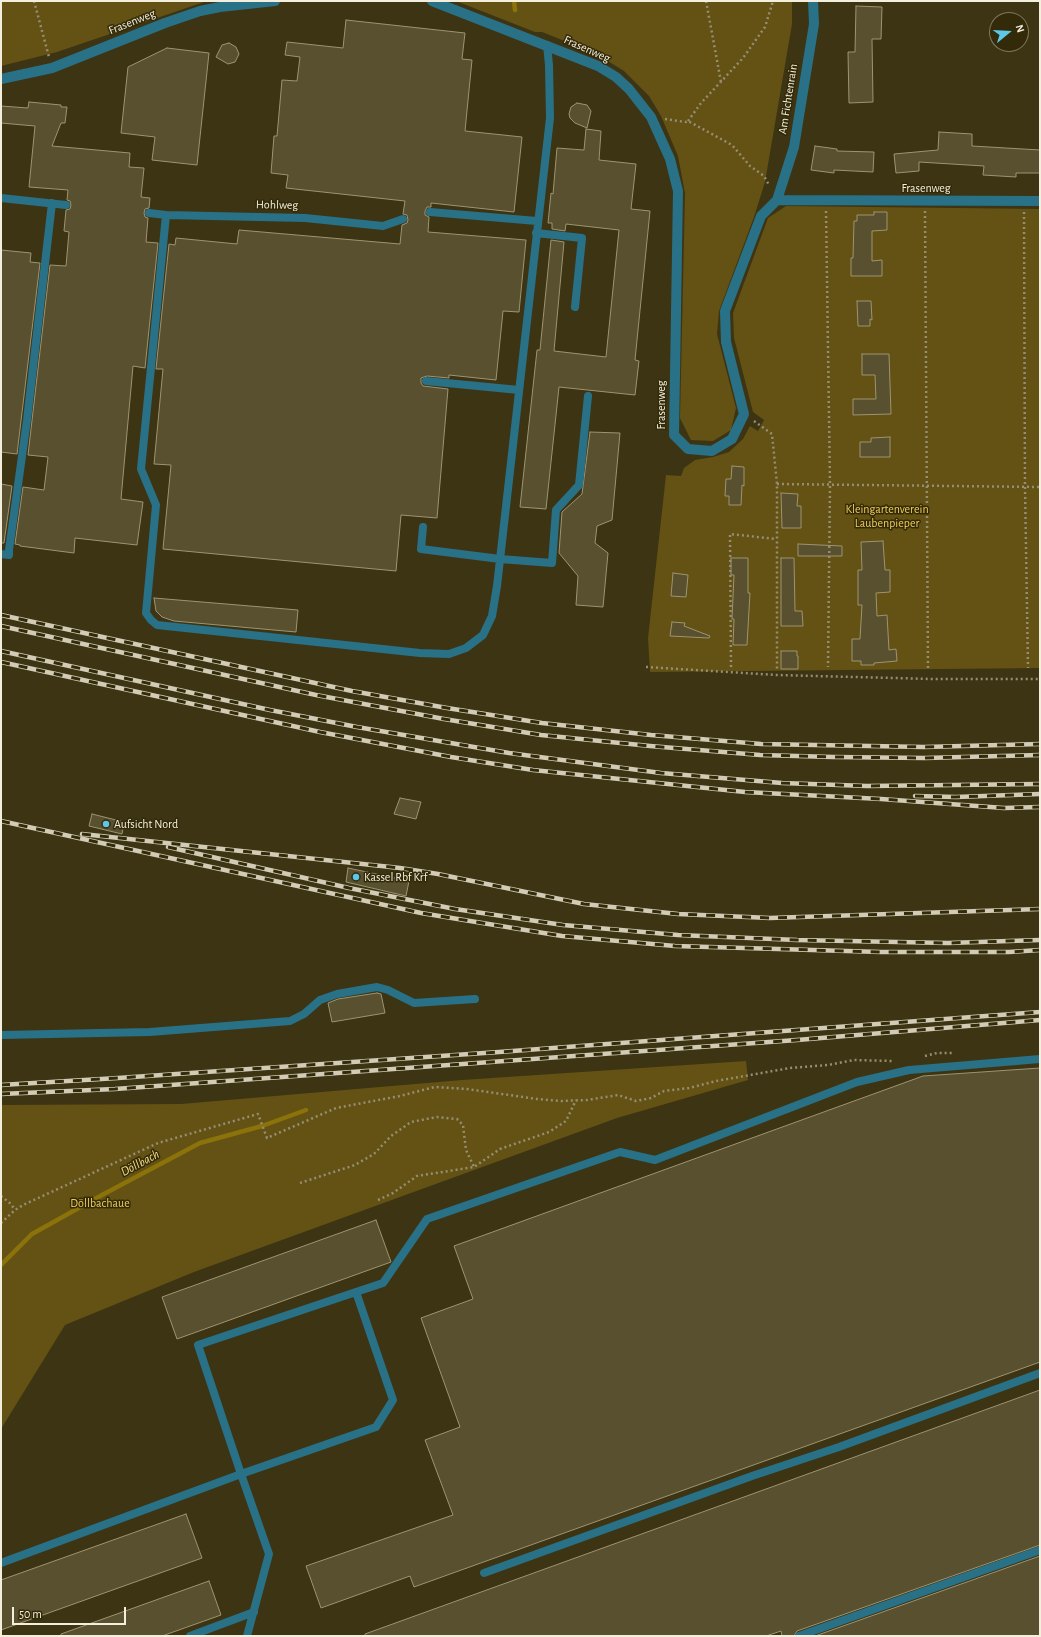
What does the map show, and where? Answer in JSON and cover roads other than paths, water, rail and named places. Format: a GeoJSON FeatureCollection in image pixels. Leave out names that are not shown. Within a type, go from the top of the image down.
{"type":"FeatureCollection","features":[{"type":"Feature","properties":{"kind":"street","name":"Frasenweg"},"geometry":{"type":"LineString","coordinates":[[1,79],[52,68],[164,23],[200,11],[220,7],[273,1]]}},
{"type":"Feature","properties":{"kind":"street","name":"Frasenweg"},"geometry":{"type":"LineString","coordinates":[[432,1],[598,66],[616,77],[629,89],[651,117],[670,159],[678,191],[674,435],[688,449],[712,451],[732,439],[744,414],[726,342],[725,311],[761,216],[777,200],[1040,201]]}},
{"type":"Feature","properties":{"kind":"street","name":"Am Fichtenrain"},"geometry":{"type":"LineString","coordinates":[[777,200],[794,148],[814,24],[813,1]]}},
{"type":"Feature","properties":{"kind":"lane"},"geometry":{"type":"LineString","coordinates":[[166,215],[141,469],[156,505],[146,613],[157,625],[420,652],[449,654],[466,648],[483,635],[492,616],[500,559],[537,221],[550,118],[547,45]]}},
{"type":"Feature","properties":{"kind":"lane"},"geometry":{"type":"LineString","coordinates":[[1,198],[66,205]]}},
{"type":"Feature","properties":{"kind":"lane"},"geometry":{"type":"LineString","coordinates":[[1,554],[9,555],[27,420],[52,203]]}},
{"type":"Feature","properties":{"kind":"lane"},"geometry":{"type":"LineString","coordinates":[[430,212],[537,221]]}},
{"type":"Feature","properties":{"kind":"lane","name":"Hohlweg"},"geometry":{"type":"LineString","coordinates":[[149,213],[166,215],[305,218],[383,226],[403,219]]}},
{"type":"Feature","properties":{"kind":"lane"},"geometry":{"type":"LineString","coordinates":[[536,233],[582,238],[575,307]]}},
{"type":"Feature","properties":{"kind":"lane"},"geometry":{"type":"LineString","coordinates":[[426,381],[519,390]]}},
{"type":"Feature","properties":{"kind":"lane"},"geometry":{"type":"LineString","coordinates":[[423,527],[421,549],[500,559],[552,563],[556,510],[579,485],[588,396]]}},
{"type":"Feature","properties":{"kind":"lane"},"geometry":{"type":"LineString","coordinates":[[1,1035],[150,1032],[290,1020],[304,1014],[320,1000],[337,994],[377,987],[388,990],[414,1003],[475,999]]}},
{"type":"Feature","properties":{"kind":"lane"},"geometry":{"type":"LineString","coordinates":[[247,1636],[269,1554],[198,1345],[383,1283],[427,1219],[620,1152],[655,1160],[857,1082],[909,1070],[1040,1059]]}},
{"type":"Feature","properties":{"kind":"lane"},"geometry":{"type":"LineString","coordinates":[[1,1563],[241,1474],[376,1427],[393,1400],[356,1292]]}},
{"type":"Feature","properties":{"kind":"lane"},"geometry":{"type":"LineString","coordinates":[[484,1573],[752,1476],[838,1447],[1040,1373]]}},
{"type":"Feature","properties":{"kind":"lane"},"geometry":{"type":"LineString","coordinates":[[799,1636],[1040,1550]]}},
{"type":"Feature","properties":{"kind":"lane"},"geometry":{"type":"LineString","coordinates":[[190,1636],[254,1612]]}},
{"type":"Feature","properties":{"kind":"waterway"},"geometry":{"type":"LineString","coordinates":[[514,1],[515,10]]}},
{"type":"Feature","properties":{"kind":"waterway","name":"Döllbach"},"geometry":{"type":"LineString","coordinates":[[1,1265],[32,1234],[200,1143],[262,1126],[306,1110]]}},
{"type":"Feature","properties":{"kind":"railway"},"geometry":{"type":"LineString","coordinates":[[1,615],[352,691],[542,723],[651,735],[761,744],[924,747],[1040,744]]}},
{"type":"Feature","properties":{"kind":"railway"},"geometry":{"type":"LineString","coordinates":[[1,626],[316,695],[444,719],[541,735],[760,755],[925,758],[1040,755]]}},
{"type":"Feature","properties":{"kind":"railway"},"geometry":{"type":"LineString","coordinates":[[1,651],[270,710],[357,727],[509,753],[661,773],[782,783],[867,786],[1040,784]]}},
{"type":"Feature","properties":{"kind":"railway"},"geometry":{"type":"LineString","coordinates":[[1,662],[320,732],[451,757],[533,770],[745,792],[881,799],[1004,808],[1040,807]]}},
{"type":"Feature","properties":{"kind":"railway"},"geometry":{"type":"LineString","coordinates":[[915,796],[956,797],[1040,794]]}},
{"type":"Feature","properties":{"kind":"railway"},"geometry":{"type":"LineString","coordinates":[[1,821],[421,913],[562,936],[675,946],[881,952],[1009,952],[1040,950]]}},
{"type":"Feature","properties":{"kind":"railway"},"geometry":{"type":"LineString","coordinates":[[82,834],[400,868],[438,874],[584,904],[678,914],[770,918],[1040,909]]}},
{"type":"Feature","properties":{"kind":"railway"},"geometry":{"type":"LineString","coordinates":[[168,847],[349,888],[455,909],[563,925],[678,935],[797,940],[948,943],[1040,940]]}},
{"type":"Feature","properties":{"kind":"railway"},"geometry":{"type":"LineString","coordinates":[[1,1085],[499,1052],[1040,1012]]}},
{"type":"Feature","properties":{"kind":"railway"},"geometry":{"type":"LineString","coordinates":[[1,1094],[115,1089],[797,1040],[1040,1020]]}},
{"type":"Feature","properties":{"kind":"place","name":"Aufsicht Nord"},"geometry":{"type":"Point","coordinates":[106,824]}},
{"type":"Feature","properties":{"kind":"place","name":"Kassel Rbf Krf"},"geometry":{"type":"Point","coordinates":[356,877]}},
{"type":"Feature","properties":{"kind":"park label","name":"Kleingartenverein Laubenpieper"},"geometry":{"type":"Point","coordinates":[887,516]}},
{"type":"Feature","properties":{"kind":"park label","name":"Döllbachaue"},"geometry":{"type":"Point","coordinates":[100,1203]}}]}
